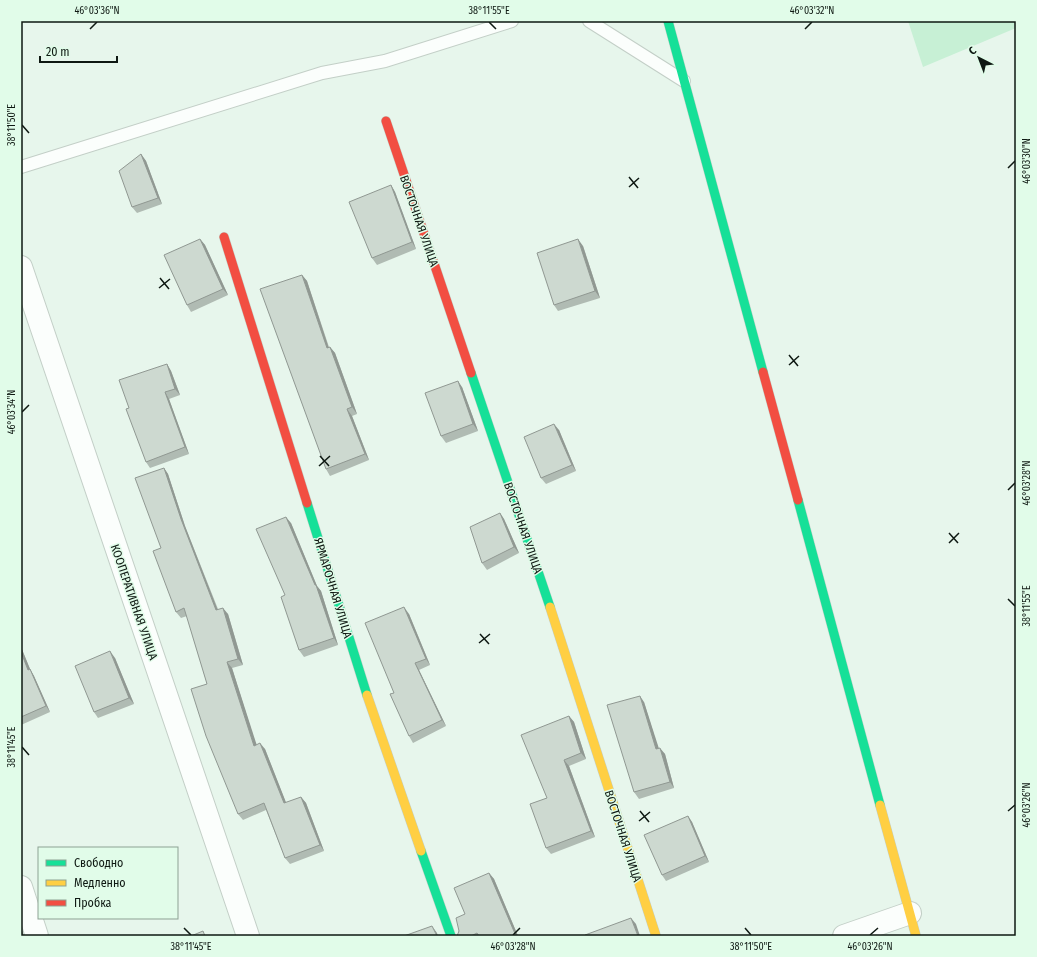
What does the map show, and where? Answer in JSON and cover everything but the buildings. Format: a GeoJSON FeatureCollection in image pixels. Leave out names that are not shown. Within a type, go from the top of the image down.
{"type":"FeatureCollection","features":[{"type":"Feature","properties":{"kind":"street"},"geometry":{"type":"LineString","coordinates":[[668,21],[916,936]]}},
{"type":"Feature","properties":{"kind":"street","name":"ВОСТОЧНАЯ УЛИЦА"},"geometry":{"type":"LineString","coordinates":[[386,121],[535,561],[656,936]]}},
{"type":"Feature","properties":{"kind":"street","name":"ЯРМАРОЧНАЯ УЛИЦА"},"geometry":{"type":"LineString","coordinates":[[224,237],[383,745],[451,936]]}},
{"type":"Feature","properties":{"kind":"street","name":"КООПЕРАТИВНАЯ УЛИЦА"},"geometry":{"type":"LineString","coordinates":[[21,267],[248,936]]}},
{"type":"Feature","properties":{"kind":"street"},"geometry":{"type":"LineString","coordinates":[[21,887],[37,936]]}},
{"type":"Feature","properties":{"kind":"street"},"geometry":{"type":"LineString","coordinates":[[844,936],[910,913]]}},
{"type":"Feature","properties":{"kind":"lane"},"geometry":{"type":"LineString","coordinates":[[21,167],[322,73],[386,61],[512,21]]}},
{"type":"Feature","properties":{"kind":"lane"},"geometry":{"type":"LineString","coordinates":[[589,21],[685,81]]}},
{"type":"Feature","properties":{"kind":"green space"},"geometry":{"type":"Polygon","coordinates":[[[908,21],[1016,21],[1016,28],[923,67],[908,21]]]}},
{"type":"Feature","properties":{"kind":"traffic: fast"},"geometry":{"type":"LineString","coordinates":[[668,21],[763,372]]}},
{"type":"Feature","properties":{"kind":"traffic: fast"},"geometry":{"type":"LineString","coordinates":[[471,373],[550,607]]}},
{"type":"Feature","properties":{"kind":"traffic: fast"},"geometry":{"type":"LineString","coordinates":[[798,500],[880,805]]}},
{"type":"Feature","properties":{"kind":"traffic: fast"},"geometry":{"type":"LineString","coordinates":[[307,503],[367,695]]}},
{"type":"Feature","properties":{"kind":"traffic: fast"},"geometry":{"type":"LineString","coordinates":[[421,851],[451,936]]}},
{"type":"Feature","properties":{"kind":"traffic: slow"},"geometry":{"type":"LineString","coordinates":[[550,607],[656,936]]}},
{"type":"Feature","properties":{"kind":"traffic: slow"},"geometry":{"type":"LineString","coordinates":[[367,695],[421,851]]}},
{"type":"Feature","properties":{"kind":"traffic: slow"},"geometry":{"type":"LineString","coordinates":[[880,805],[916,936]]}},
{"type":"Feature","properties":{"kind":"traffic: jam"},"geometry":{"type":"LineString","coordinates":[[386,121],[471,373]]}},
{"type":"Feature","properties":{"kind":"traffic: jam"},"geometry":{"type":"LineString","coordinates":[[224,237],[307,503]]}},
{"type":"Feature","properties":{"kind":"traffic: jam"},"geometry":{"type":"LineString","coordinates":[[763,372],[798,500]]}}]}
